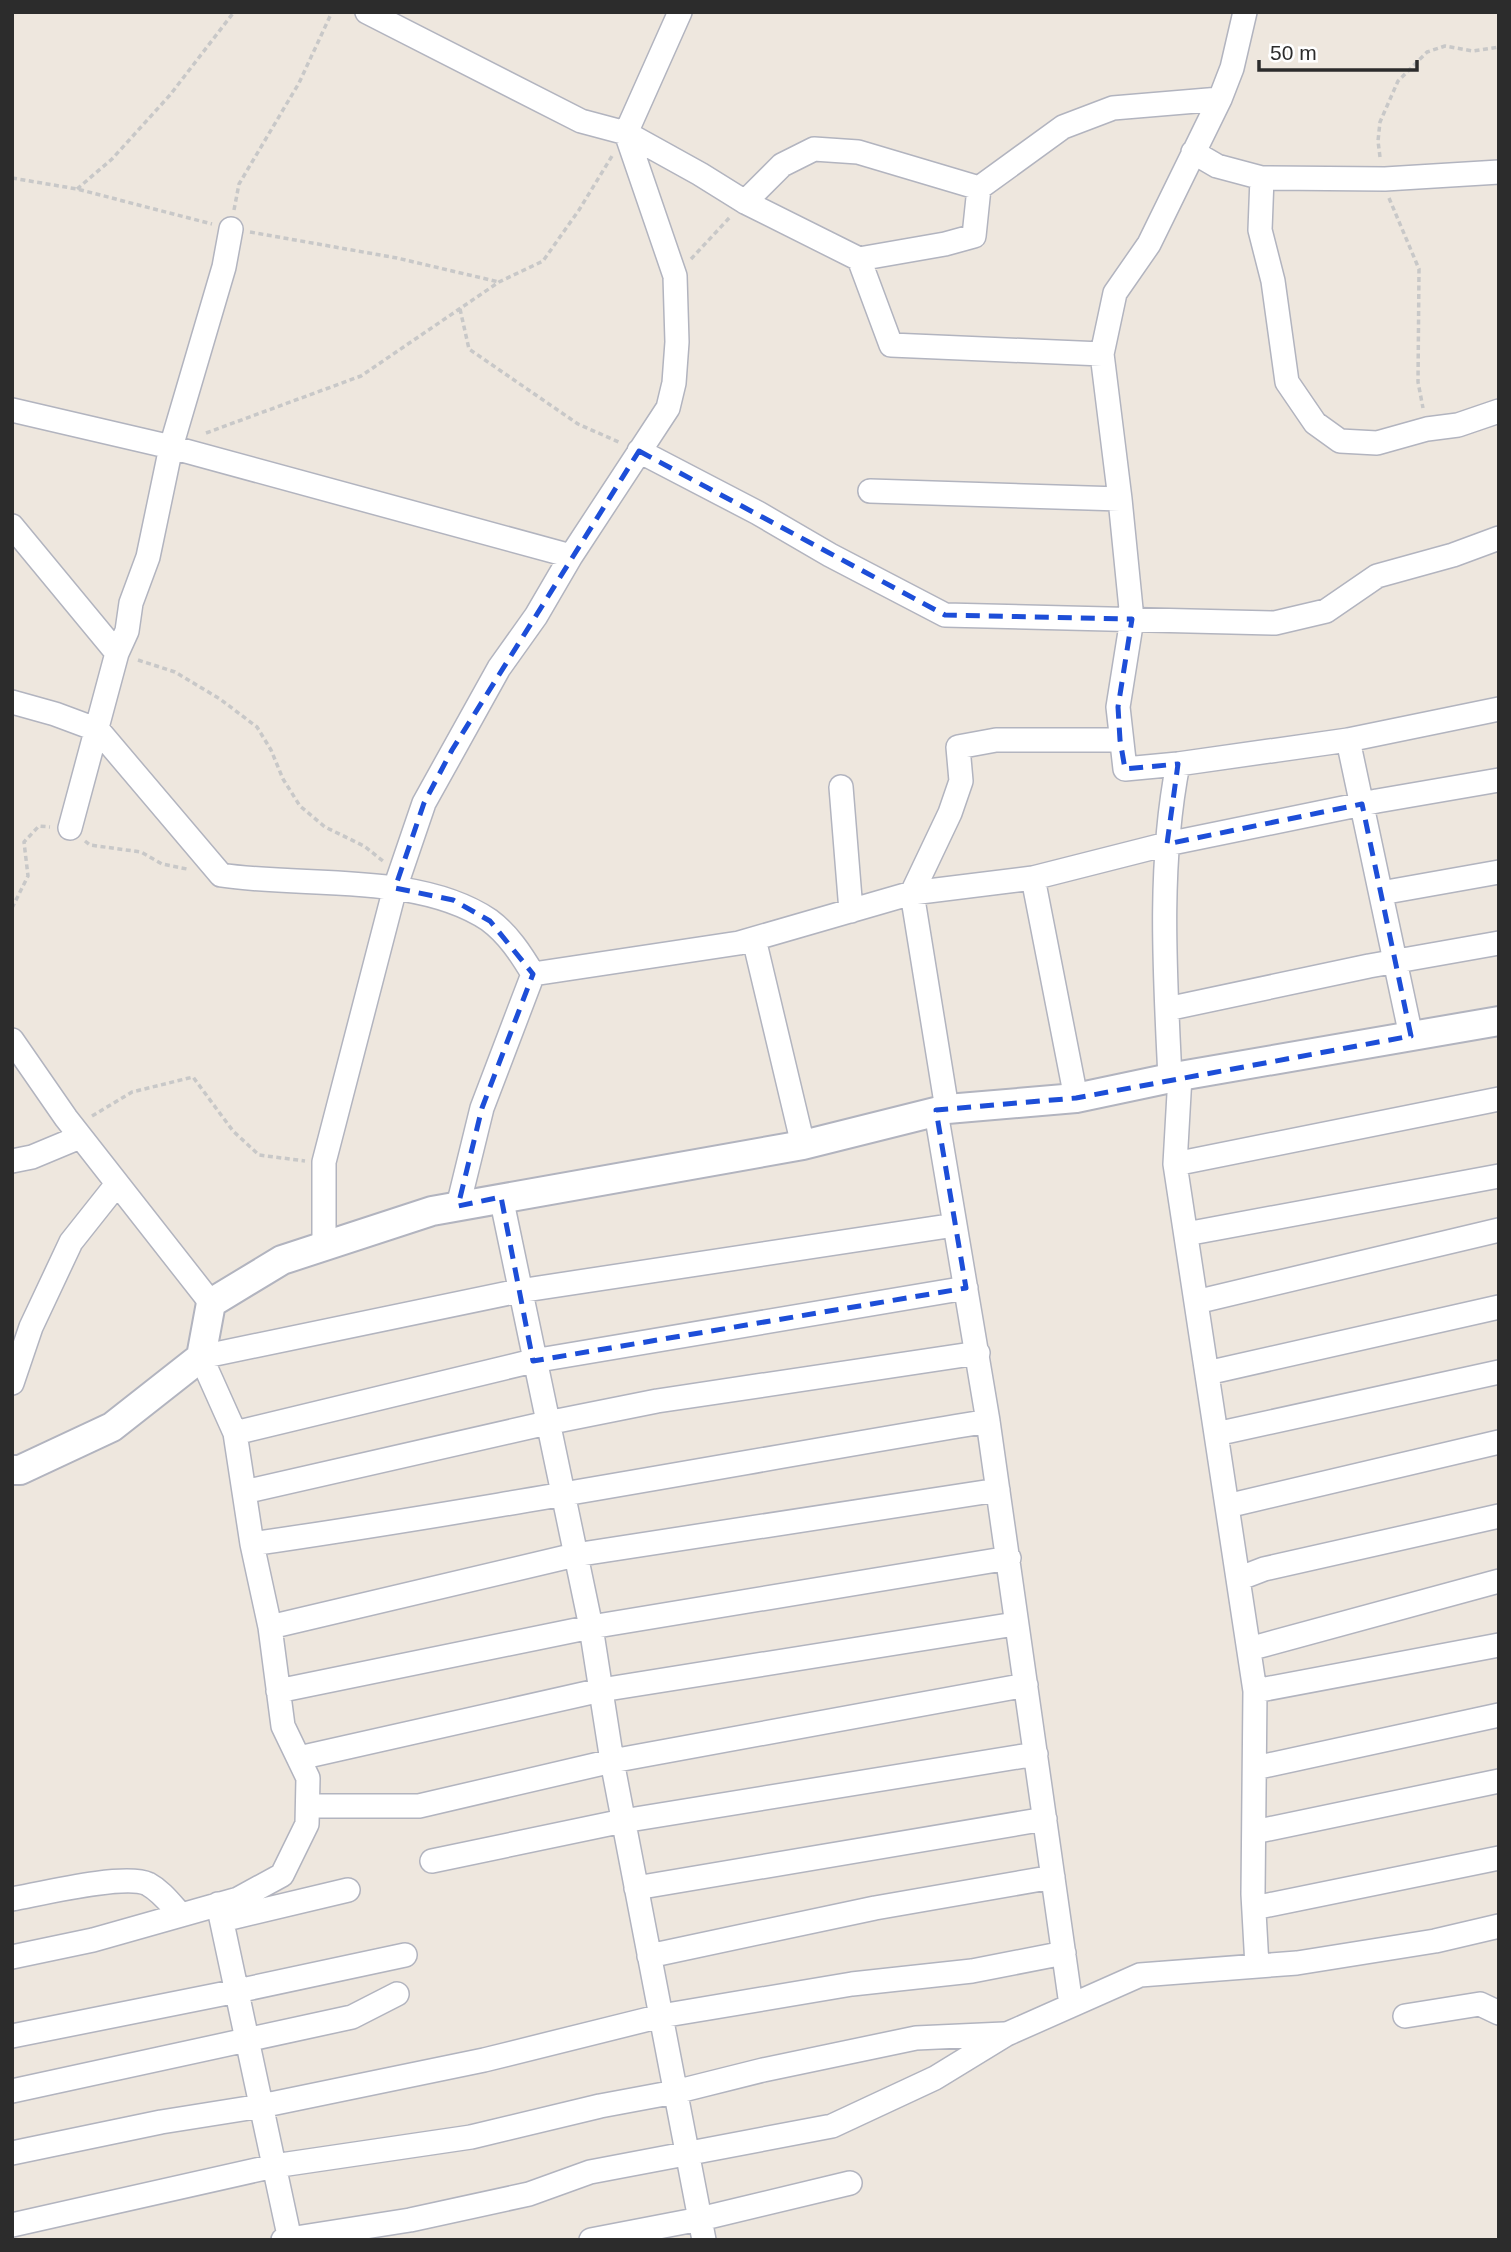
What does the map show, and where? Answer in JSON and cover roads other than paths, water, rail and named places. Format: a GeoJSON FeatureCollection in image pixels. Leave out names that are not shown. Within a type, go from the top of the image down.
{"type":"FeatureCollection","features":[{"type":"Feature","properties":{"kind":"street"},"geometry":{"type":"LineString","coordinates":[[367,12],[582,121],[626,133],[745,202],[859,259],[945,244],[974,236],[979,188],[1063,127],[1113,108],[1220,99]]}},
{"type":"Feature","properties":{"kind":"street"},"geometry":{"type":"LineString","coordinates":[[324,1247],[324,1162],[395,888],[424,803],[499,667],[536,616],[571,556],[668,408],[674,383],[677,342],[675,276],[626,133],[680,12]]}},
{"type":"Feature","properties":{"kind":"street"},"geometry":{"type":"LineString","coordinates":[[1245,12],[1232,68],[1220,99],[1149,244],[1115,293],[1102,354],[1121,499],[1132,619],[1118,707],[1125,769],[1348,740],[1499,709]]}},
{"type":"Feature","properties":{"kind":"street"},"geometry":{"type":"LineString","coordinates":[[745,202],[782,165],[814,149],[858,152],[979,188]]}},
{"type":"Feature","properties":{"kind":"street"},"geometry":{"type":"LineString","coordinates":[[1193,152],[1217,166],[1262,178],[1385,179],[1499,172]]}},
{"type":"Feature","properties":{"kind":"street"},"geometry":{"type":"LineString","coordinates":[[1262,178],[1260,230],[1273,281],[1287,382],[1315,423],[1340,441],[1377,443],[1426,429],[1458,425],[1499,411]]}},
{"type":"Feature","properties":{"kind":"street"},"geometry":{"type":"LineString","coordinates":[[70,828],[117,653],[127,631],[131,603],[148,556],[171,447],[224,267],[231,229]]}},
{"type":"Feature","properties":{"kind":"street"},"geometry":{"type":"LineString","coordinates":[[859,259],[891,345],[1102,354]]}},
{"type":"Feature","properties":{"kind":"street"},"geometry":{"type":"LineString","coordinates":[[12,410],[171,447],[571,556]]}},
{"type":"Feature","properties":{"kind":"street"},"geometry":{"type":"LineString","coordinates":[[639,451],[944,615],[1275,623],[1326,611],[1377,576],[1453,555],[1499,538]]}},
{"type":"Feature","properties":{"kind":"street"},"geometry":{"type":"LineString","coordinates":[[870,491],[1121,499]]}},
{"type":"Feature","properties":{"kind":"street"},"geometry":{"type":"LineString","coordinates":[[12,526],[117,653]]}},
{"type":"Feature","properties":{"kind":"street"},"geometry":{"type":"LineString","coordinates":[[12,702],[55,713],[98,730],[221,875],[255,880],[395,888],[453,901],[490,921],[514,944],[533,974]]}},
{"type":"Feature","properties":{"kind":"street"},"geometry":{"type":"LineString","coordinates":[[1072,2006],[1016,1624],[1009,1558],[978,1353],[955,1224],[912,893],[950,813],[961,781],[957,747],[996,740],[1120,740]]}},
{"type":"Feature","properties":{"kind":"street"},"geometry":{"type":"LineString","coordinates":[[1348,740],[1411,1036]]}},
{"type":"Feature","properties":{"kind":"street"},"geometry":{"type":"LineString","coordinates":[[1178,764],[1171,797],[1167,844],[1167,1009],[1175,1077],[1175,1164],[1255,1691],[1254,1908],[1257,1966]]}},
{"type":"Feature","properties":{"kind":"street"},"geometry":{"type":"LineString","coordinates":[[533,974],[754,939],[912,893],[1033,878],[1167,844],[1362,804],[1499,780]]}},
{"type":"Feature","properties":{"kind":"street"},"geometry":{"type":"LineString","coordinates":[[841,787],[850,911]]}},
{"type":"Feature","properties":{"kind":"street"},"geometry":{"type":"LineString","coordinates":[[1381,893],[1499,872]]}},
{"type":"Feature","properties":{"kind":"street"},"geometry":{"type":"LineString","coordinates":[[1033,878],[1076,1098]]}},
{"type":"Feature","properties":{"kind":"street"},"geometry":{"type":"LineString","coordinates":[[754,939],[803,1145]]}},
{"type":"Feature","properties":{"kind":"street"},"geometry":{"type":"LineString","coordinates":[[1167,1009],[1395,961],[1499,943]]}},
{"type":"Feature","properties":{"kind":"street"},"geometry":{"type":"LineString","coordinates":[[458,1206],[482,1108],[533,974]]}},
{"type":"Feature","properties":{"kind":"street"},"geometry":{"type":"LineString","coordinates":[[220,1912],[282,1875],[307,1824],[308,1778],[283,1726],[270,1627],[252,1544],[235,1433],[201,1357],[211,1303],[282,1260],[432,1211],[803,1145],[941,1111],[1076,1098],[1175,1077],[1499,1021]]}},
{"type":"Feature","properties":{"kind":"street"},"geometry":{"type":"LineString","coordinates":[[12,1040],[77,1132],[211,1303]]}},
{"type":"Feature","properties":{"kind":"street"},"geometry":{"type":"LineString","coordinates":[[1175,1164],[1499,1099]]}},
{"type":"Feature","properties":{"kind":"street"},"geometry":{"type":"LineString","coordinates":[[12,1161],[32,1157],[77,1132]]}},
{"type":"Feature","properties":{"kind":"street"},"geometry":{"type":"LineString","coordinates":[[1186,1234],[1499,1175]]}},
{"type":"Feature","properties":{"kind":"street"},"geometry":{"type":"LineString","coordinates":[[12,1383],[31,1327],[71,1242],[117,1184]]}},
{"type":"Feature","properties":{"kind":"street"},"geometry":{"type":"LineString","coordinates":[[501,1197],[533,1361],[591,1628],[623,1821],[702,2229]]}},
{"type":"Feature","properties":{"kind":"street"},"geometry":{"type":"LineString","coordinates":[[12,1470],[20,1470],[113,1427],[201,1357],[519,1291],[955,1224]]}},
{"type":"Feature","properties":{"kind":"street"},"geometry":{"type":"LineString","coordinates":[[1196,1302],[1499,1230]]}},
{"type":"Feature","properties":{"kind":"street"},"geometry":{"type":"LineString","coordinates":[[235,1433],[533,1361],[966,1288]]}},
{"type":"Feature","properties":{"kind":"street"},"geometry":{"type":"LineString","coordinates":[[1207,1373],[1499,1307]]}},
{"type":"Feature","properties":{"kind":"street"},"geometry":{"type":"LineString","coordinates":[[244,1492],[547,1423],[657,1401],[978,1353]]}},
{"type":"Feature","properties":{"kind":"street"},"geometry":{"type":"LineString","coordinates":[[1216,1434],[1499,1372]]}},
{"type":"Feature","properties":{"kind":"street"},"geometry":{"type":"LineString","coordinates":[[252,1544],[426,1519],[562,1493],[988,1421]]}},
{"type":"Feature","properties":{"kind":"street"},"geometry":{"type":"LineString","coordinates":[[1227,1506],[1499,1442]]}},
{"type":"Feature","properties":{"kind":"street"},"geometry":{"type":"LineString","coordinates":[[270,1627],[575,1555],[998,1490]]}},
{"type":"Feature","properties":{"kind":"street"},"geometry":{"type":"LineString","coordinates":[[1238,1579],[1264,1569],[1499,1516]]}},
{"type":"Feature","properties":{"kind":"street"},"geometry":{"type":"LineString","coordinates":[[278,1691],[591,1628],[1009,1558]]}},
{"type":"Feature","properties":{"kind":"street"},"geometry":{"type":"LineString","coordinates":[[1249,1649],[1499,1581]]}},
{"type":"Feature","properties":{"kind":"street"},"geometry":{"type":"LineString","coordinates":[[299,1758],[601,1690],[1016,1624]]}},
{"type":"Feature","properties":{"kind":"street"},"geometry":{"type":"LineString","coordinates":[[1255,1691],[1499,1644]]}},
{"type":"Feature","properties":{"kind":"street"},"geometry":{"type":"LineString","coordinates":[[307,1805],[419,1806],[612,1761],[1026,1685]]}},
{"type":"Feature","properties":{"kind":"street"},"geometry":{"type":"LineString","coordinates":[[1255,1768],[1499,1714]]}},
{"type":"Feature","properties":{"kind":"street"},"geometry":{"type":"LineString","coordinates":[[432,1861],[623,1821],[1036,1755]]}},
{"type":"Feature","properties":{"kind":"street"},"geometry":{"type":"LineString","coordinates":[[1254,1832],[1499,1781]]}},
{"type":"Feature","properties":{"kind":"street"},"geometry":{"type":"LineString","coordinates":[[636,1888],[1045,1819]]}},
{"type":"Feature","properties":{"kind":"street"},"geometry":{"type":"LineString","coordinates":[[1254,1908],[1499,1858]]}},
{"type":"Feature","properties":{"kind":"street"},"geometry":{"type":"LineString","coordinates":[[649,1956],[875,1908],[1053,1877]]}},
{"type":"Feature","properties":{"kind":"street"},"geometry":{"type":"LineString","coordinates":[[12,1899],[121,1880],[145,1882],[161,1892],[180,1914]]}},
{"type":"Feature","properties":{"kind":"street"},"geometry":{"type":"LineString","coordinates":[[12,1957],[93,1940],[180,1914],[220,1912],[348,1890]]}},
{"type":"Feature","properties":{"kind":"street"},"geometry":{"type":"LineString","coordinates":[[220,1912],[287,2239],[410,2220],[529,2194],[590,2172],[832,2126],[935,2078],[1007,2034],[1140,1975],[1297,1963],[1435,1941],[1499,1926]]}},
{"type":"Feature","properties":{"kind":"street"},"geometry":{"type":"LineString","coordinates":[[12,2153],[484,2060],[661,2016],[852,1984],[972,1971],[1064,1953]]}},
{"type":"Feature","properties":{"kind":"street"},"geometry":{"type":"LineString","coordinates":[[12,2036],[237,1992],[405,1955]]}},
{"type":"Feature","properties":{"kind":"street"},"geometry":{"type":"LineString","coordinates":[[12,2091],[352,2017],[397,1994]]}},
{"type":"Feature","properties":{"kind":"street"},"geometry":{"type":"LineString","coordinates":[[1405,2016],[1480,2004],[1499,2013]]}},
{"type":"Feature","properties":{"kind":"street"},"geometry":{"type":"LineString","coordinates":[[12,2225],[274,2166],[471,2137],[600,2106],[916,2038],[1007,2034]]}},
{"type":"Feature","properties":{"kind":"street"},"geometry":{"type":"LineString","coordinates":[[591,2240],[702,2229],[850,2183]]}}]}
